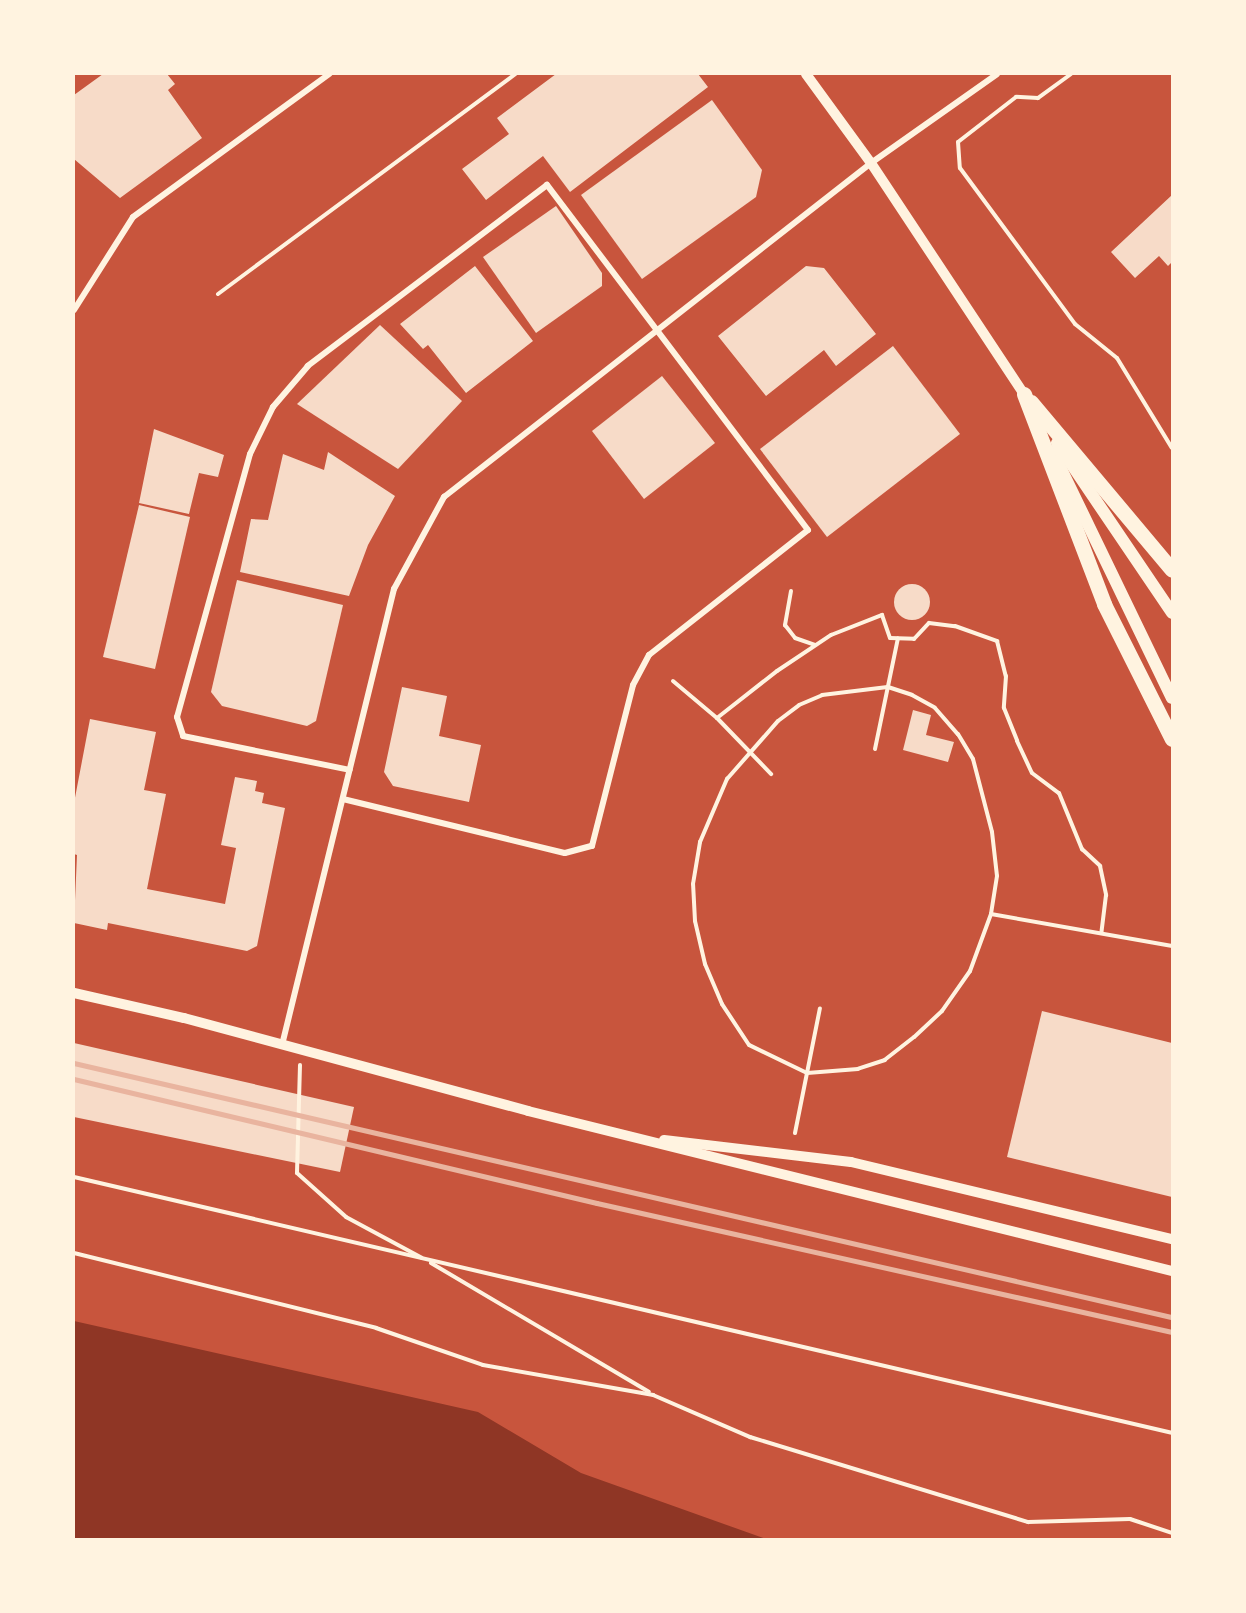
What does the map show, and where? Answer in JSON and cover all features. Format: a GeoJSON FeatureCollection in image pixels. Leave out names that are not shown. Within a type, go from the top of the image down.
{"type":"FeatureCollection","features":[{"type":"Feature","properties":{"kind":"main road"},"geometry":{"type":"LineString","coordinates":[[1024,394],[1173,570]]}},
{"type":"Feature","properties":{"kind":"main road"},"geometry":{"type":"LineString","coordinates":[[1024,394],[1173,613]]}},
{"type":"Feature","properties":{"kind":"main road"},"geometry":{"type":"LineString","coordinates":[[1024,394],[1173,698]]}},
{"type":"Feature","properties":{"kind":"main road"},"geometry":{"type":"LineString","coordinates":[[1024,394],[1104,604],[1173,739]]}},
{"type":"Feature","properties":{"kind":"street"},"geometry":{"type":"LineString","coordinates":[[74,310],[133,217],[328,74]]}},
{"type":"Feature","properties":{"kind":"street"},"geometry":{"type":"LineString","coordinates":[[806,74],[871,163],[1024,394]]}},
{"type":"Feature","properties":{"kind":"street"},"geometry":{"type":"LineString","coordinates":[[282,1045],[394,589],[444,496],[871,163],[997,74]]}},
{"type":"Feature","properties":{"kind":"street"},"geometry":{"type":"LineString","coordinates":[[343,799],[565,853],[592,846],[633,685],[649,655],[808,530],[547,185],[308,366],[273,407],[250,454],[177,717],[183,736],[350,770]]}},
{"type":"Feature","properties":{"kind":"street"},"geometry":{"type":"LineString","coordinates":[[74,993],[300,1049],[620,1134],[1173,1271]]}},
{"type":"Feature","properties":{"kind":"street"},"geometry":{"type":"LineString","coordinates":[[620,1134],[851,1162],[1173,1239]]}},
{"type":"Feature","properties":{"kind":"path"},"geometry":{"type":"LineString","coordinates":[[218,294],[516,74]]}},
{"type":"Feature","properties":{"kind":"path"},"geometry":{"type":"LineString","coordinates":[[1071,74],[1038,98],[1016,97],[958,142],[960,168],[1075,324],[1117,358],[1173,448]]}},
{"type":"Feature","properties":{"kind":"path"},"geometry":{"type":"LineString","coordinates":[[791,591],[785,625],[795,638],[815,645]]}},
{"type":"Feature","properties":{"kind":"path"},"geometry":{"type":"LineString","coordinates":[[717,718],[815,645],[882,615],[890,638],[914,639],[929,623],[956,626],[997,640],[1006,676],[1004,708],[1017,741],[1032,773],[1059,793],[1082,849],[1100,866],[1106,895],[1101,933]]}},
{"type":"Feature","properties":{"kind":"path"},"geometry":{"type":"LineString","coordinates":[[875,749],[898,638]]}},
{"type":"Feature","properties":{"kind":"path"},"geometry":{"type":"LineString","coordinates":[[673,681],[717,718],[771,774]]}},
{"type":"Feature","properties":{"kind":"path"},"geometry":{"type":"LineString","coordinates":[[888,687],[912,695],[934,708],[958,734],[973,759],[992,832],[997,876],[991,914],[970,971],[942,1011],[914,1037],[885,1060],[858,1069],[807,1073],[749,1045],[731,1020],[705,964],[695,921],[693,884],[700,842],[727,779],[749,753],[799,705],[852,688],[888,687]]}},
{"type":"Feature","properties":{"kind":"path"},"geometry":{"type":"LineString","coordinates":[[991,914],[1173,946]]}},
{"type":"Feature","properties":{"kind":"path"},"geometry":{"type":"LineString","coordinates":[[795,1133],[820,1008]]}},
{"type":"Feature","properties":{"kind":"path"},"geometry":{"type":"LineString","coordinates":[[300,1049],[297,1173],[346,1217],[427,1261],[653,1395],[750,1437],[1028,1522],[1130,1519],[1173,1533]]}},
{"type":"Feature","properties":{"kind":"path"},"geometry":{"type":"LineString","coordinates":[[74,1177],[1173,1433]]}},
{"type":"Feature","properties":{"kind":"path"},"geometry":{"type":"LineString","coordinates":[[74,1253],[376,1328],[483,1365],[653,1395]]}},
{"type":"Feature","properties":{"kind":"shaded area"},"geometry":{"type":"Polygon","coordinates":[[[74,1321],[478,1412],[581,1473],[766,1539],[74,1539],[74,1321]]]}},
{"type":"Feature","properties":{"kind":"building"},"geometry":{"type":"Polygon","coordinates":[[[103,74],[167,74],[175,84],[168,90],[202,138],[120,198],[74,159],[74,95],[103,74]]]}},
{"type":"Feature","properties":{"kind":"building"},"geometry":{"type":"Polygon","coordinates":[[[556,74],[698,74],[708,87],[570,192],[543,156],[486,200],[462,169],[509,134],[497,118],[556,74]]]}},
{"type":"Feature","properties":{"kind":"building"},"geometry":{"type":"Polygon","coordinates":[[[712,100],[762,170],[756,197],[642,279],[581,195],[712,100]]]}},
{"type":"Feature","properties":{"kind":"building"},"geometry":{"type":"Polygon","coordinates":[[[1172,195],[1172,262],[1168,266],[1159,256],[1135,278],[1111,252],[1172,195]]]}},
{"type":"Feature","properties":{"kind":"building"},"geometry":{"type":"Polygon","coordinates":[[[556,206],[602,273],[602,286],[536,333],[483,257],[556,206]]]}},
{"type":"Feature","properties":{"kind":"building"},"geometry":{"type":"Polygon","coordinates":[[[475,266],[533,341],[466,393],[428,345],[423,349],[400,324],[475,266]]]}},
{"type":"Feature","properties":{"kind":"building"},"geometry":{"type":"Polygon","coordinates":[[[806,266],[824,268],[876,334],[836,366],[824,350],[766,396],[718,336],[806,266]]]}},
{"type":"Feature","properties":{"kind":"building"},"geometry":{"type":"Polygon","coordinates":[[[380,325],[462,401],[398,469],[297,404],[380,325]]]}},
{"type":"Feature","properties":{"kind":"building"},"geometry":{"type":"Polygon","coordinates":[[[893,346],[960,434],[827,537],[760,449],[893,346]]]}},
{"type":"Feature","properties":{"kind":"building"},"geometry":{"type":"Polygon","coordinates":[[[662,376],[715,443],[644,499],[592,431],[662,376]]]}},
{"type":"Feature","properties":{"kind":"building"},"geometry":{"type":"Polygon","coordinates":[[[154,429],[224,455],[218,477],[199,473],[189,514],[139,503],[154,429]]]}},
{"type":"Feature","properties":{"kind":"building"},"geometry":{"type":"Polygon","coordinates":[[[328,452],[395,496],[368,545],[349,596],[240,572],[251,519],[268,520],[283,454],[324,470],[328,452]]]}},
{"type":"Feature","properties":{"kind":"building"},"geometry":{"type":"Polygon","coordinates":[[[139,505],[190,517],[155,669],[103,657],[139,505]]]}},
{"type":"Feature","properties":{"kind":"building"},"geometry":{"type":"Polygon","coordinates":[[[237,580],[343,605],[316,721],[307,726],[222,706],[211,692],[237,580]]]}},
{"type":"Feature","properties":{"kind":"building"},"geometry":{"type":"Polygon","coordinates":[[[912,584],[925,589],[930,602],[925,615],[912,620],[899,615],[894,602],[899,589],[912,584]]]}},
{"type":"Feature","properties":{"kind":"building"},"geometry":{"type":"Polygon","coordinates":[[[402,687],[447,696],[439,736],[481,745],[469,802],[393,786],[384,772],[402,687]]]}},
{"type":"Feature","properties":{"kind":"building"},"geometry":{"type":"Polygon","coordinates":[[[913,710],[931,715],[926,735],[954,742],[948,762],[903,750],[913,710]]]}},
{"type":"Feature","properties":{"kind":"building"},"geometry":{"type":"Polygon","coordinates":[[[90,719],[156,732],[144,790],[166,794],[147,889],[225,904],[236,848],[221,845],[235,777],[257,781],[255,791],[264,793],[262,803],[285,808],[257,946],[247,951],[108,923],[107,930],[74,923],[77,855],[74,854],[74,803],[90,719]]]}},
{"type":"Feature","properties":{"kind":"building"},"geometry":{"type":"Polygon","coordinates":[[[1042,1011],[1172,1043],[1172,1197],[1007,1157],[1042,1011]]]}},
{"type":"Feature","properties":{"kind":"building"},"geometry":{"type":"Polygon","coordinates":[[[74,1043],[354,1107],[340,1172],[74,1117],[74,1043]]]}},
{"type":"Feature","properties":{"kind":"railway"},"geometry":{"type":"LineString","coordinates":[[74,1063],[1172,1317]]}},
{"type":"Feature","properties":{"kind":"railway"},"geometry":{"type":"LineString","coordinates":[[74,1079],[597,1203],[1172,1332]]}}]}
